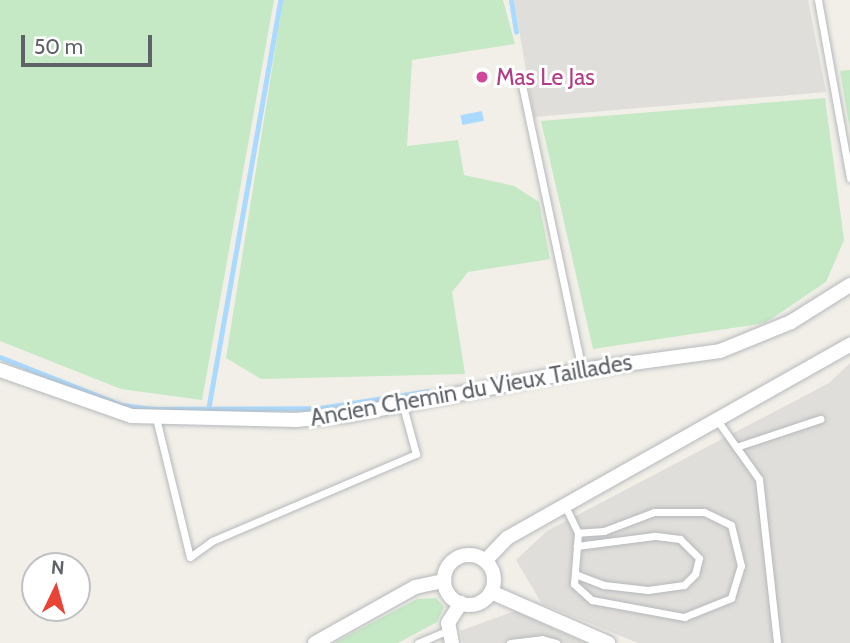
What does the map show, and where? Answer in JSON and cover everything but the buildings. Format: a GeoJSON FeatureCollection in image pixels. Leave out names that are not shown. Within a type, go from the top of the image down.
{"type":"FeatureCollection","features":[{"type":"Feature","properties":{"kind":"street","name":"Ancien Chemin du Vieux Taillades"},"geometry":{"type":"LineString","coordinates":[[0,370],[106,411],[156,418],[296,420],[403,406],[582,370],[720,351],[791,322],[850,285]]}},
{"type":"Feature","properties":{"kind":"street"},"geometry":{"type":"LineString","coordinates":[[485,561],[507,537],[850,345]]}},
{"type":"Feature","properties":{"kind":"street"},"geometry":{"type":"LineString","coordinates":[[472,555],[485,561],[494,579],[491,592],[478,603],[461,603],[449,595],[444,581],[447,567],[458,557],[472,555]]}},
{"type":"Feature","properties":{"kind":"street"},"geometry":{"type":"LineString","coordinates":[[315,643],[415,587],[444,581]]}},
{"type":"Feature","properties":{"kind":"street"},"geometry":{"type":"LineString","coordinates":[[491,592],[608,643]]}},
{"type":"Feature","properties":{"kind":"street"},"geometry":{"type":"LineString","coordinates":[[450,636],[461,603]]}},
{"type":"Feature","properties":{"kind":"lane"},"geometry":{"type":"LineString","coordinates":[[818,0],[850,178]]}},
{"type":"Feature","properties":{"kind":"lane"},"geometry":{"type":"LineString","coordinates":[[522,85],[582,370]]}},
{"type":"Feature","properties":{"kind":"lane"},"geometry":{"type":"LineString","coordinates":[[156,418],[190,557],[212,541],[416,454],[403,406]]}},
{"type":"Feature","properties":{"kind":"lane"},"geometry":{"type":"LineString","coordinates":[[736,447],[820,419]]}},
{"type":"Feature","properties":{"kind":"lane"},"geometry":{"type":"LineString","coordinates":[[717,420],[759,479],[777,643]]}},
{"type":"Feature","properties":{"kind":"lane"},"geometry":{"type":"LineString","coordinates":[[564,506],[578,533],[575,584],[592,600],[684,617],[732,598],[741,566],[731,525],[704,512],[654,512],[604,531],[578,533]]}},
{"type":"Feature","properties":{"kind":"lane"},"geometry":{"type":"LineString","coordinates":[[575,574],[604,585],[648,590],[684,585],[695,574],[699,558],[680,539],[654,536],[577,546]]}},
{"type":"Feature","properties":{"kind":"lane"},"geometry":{"type":"LineString","coordinates":[[418,643],[450,636]]}},
{"type":"Feature","properties":{"kind":"lane"},"geometry":{"type":"LineString","coordinates":[[510,643],[556,643]]}},
{"type":"Feature","properties":{"kind":"shaded area"},"geometry":{"type":"Polygon","coordinates":[[[514,0],[808,0],[826,92],[534,117],[514,0]]]}},
{"type":"Feature","properties":{"kind":"shaded area"},"geometry":{"type":"Polygon","coordinates":[[[850,363],[850,643],[638,643],[542,604],[516,560],[547,531],[829,383],[850,363]]]}},
{"type":"Feature","properties":{"kind":"shaded area"},"geometry":{"type":"Polygon","coordinates":[[[515,611],[586,643],[463,643],[460,631],[515,611]]]}},
{"type":"Feature","properties":{"kind":"green space"},"geometry":{"type":"Polygon","coordinates":[[[0,0],[274,0],[202,400],[121,389],[0,341],[0,0]]]}},
{"type":"Feature","properties":{"kind":"green space"},"geometry":{"type":"Polygon","coordinates":[[[283,0],[503,0],[515,44],[412,60],[407,146],[458,140],[464,175],[514,186],[539,202],[550,259],[468,272],[452,292],[465,374],[261,379],[226,358],[283,0]]]}},
{"type":"Feature","properties":{"kind":"green space"},"geometry":{"type":"Polygon","coordinates":[[[850,70],[850,130],[840,71],[850,70]]]}},
{"type":"Feature","properties":{"kind":"green space"},"geometry":{"type":"Polygon","coordinates":[[[825,98],[844,240],[826,282],[765,323],[593,349],[541,121],[825,98]]]}},
{"type":"Feature","properties":{"kind":"green space"},"geometry":{"type":"Polygon","coordinates":[[[436,598],[444,607],[437,622],[398,643],[334,643],[417,599],[436,598]]]}},
{"type":"Feature","properties":{"kind":"water"},"geometry":{"type":"Polygon","coordinates":[[[482,111],[484,121],[462,125],[460,115],[482,111]]]}},
{"type":"Feature","properties":{"kind":"waterway"},"geometry":{"type":"LineString","coordinates":[[208,410],[280,0]]}},
{"type":"Feature","properties":{"kind":"waterway"},"geometry":{"type":"LineString","coordinates":[[511,0],[516,32]]}},
{"type":"Feature","properties":{"kind":"waterway"},"geometry":{"type":"LineString","coordinates":[[0,357],[121,405],[156,409],[320,408],[427,391]]}},
{"type":"Feature","properties":{"kind":"place","name":"Mas Le Jas"},"geometry":{"type":"Point","coordinates":[482,77]}}]}
